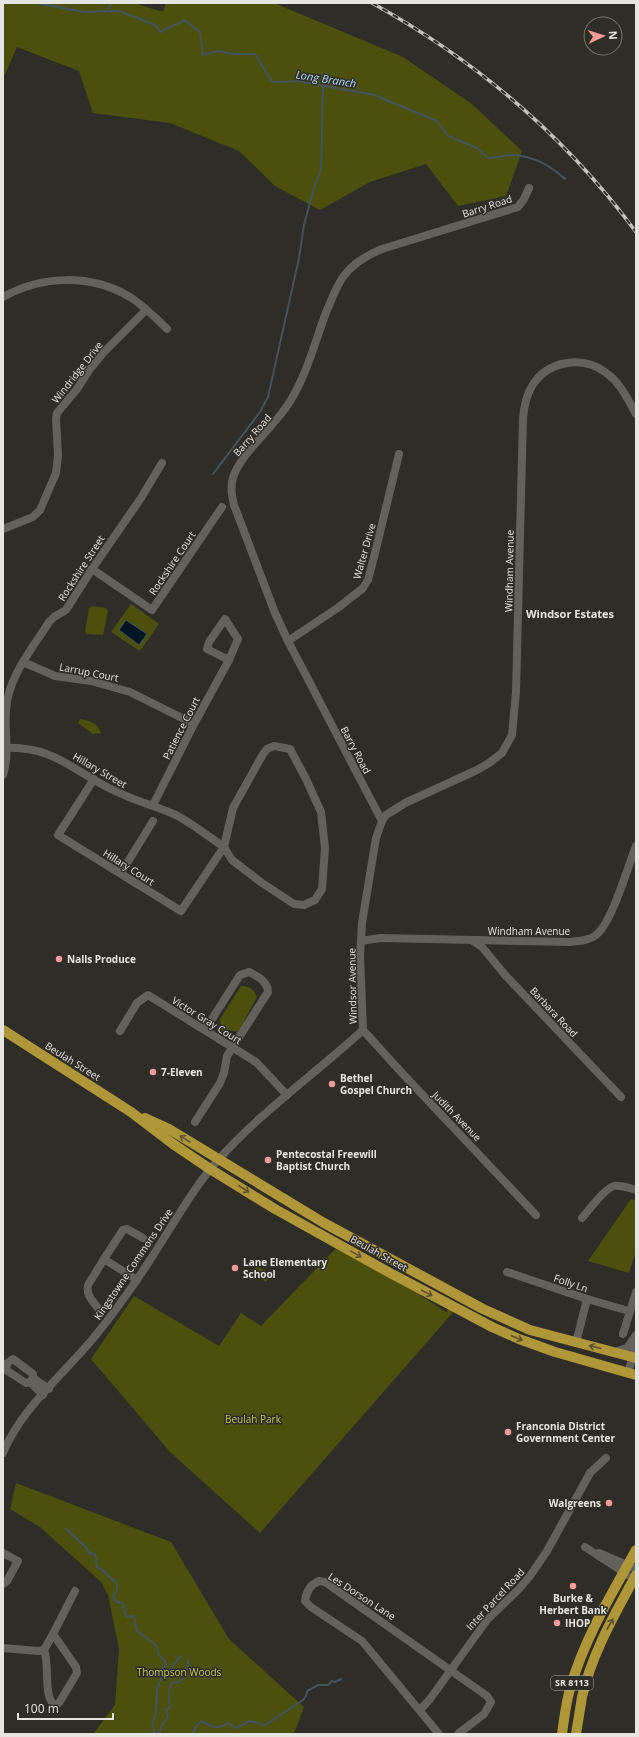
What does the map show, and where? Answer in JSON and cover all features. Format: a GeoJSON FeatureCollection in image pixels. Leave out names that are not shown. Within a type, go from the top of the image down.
{"type":"FeatureCollection","features":[{"type":"Feature","properties":{"kind":"main road","name":"Beulah Street"},"geometry":{"type":"LineString","coordinates":[[3,1030],[131,1112],[173,1144],[210,1169],[282,1213],[392,1274],[492,1327],[549,1350],[632,1374]]}},
{"type":"Feature","properties":{"kind":"main road","name":"Beulah Street"},"geometry":{"type":"LineString","coordinates":[[131,1112],[169,1129],[324,1223],[483,1310],[530,1330],[634,1358]]}},
{"type":"Feature","properties":{"kind":"main road","name":"SR 8113"},"geometry":{"type":"LineString","coordinates":[[576,1734],[582,1696],[594,1660],[631,1572],[636,1550]]}},
{"type":"Feature","properties":{"kind":"main road","name":"SR 8113"},"geometry":{"type":"LineString","coordinates":[[562,1734],[570,1689],[583,1653],[595,1625],[631,1572]]}},
{"type":"Feature","properties":{"kind":"main road"},"geometry":{"type":"LineString","coordinates":[[557,1734],[564,1722]]}},
{"type":"Feature","properties":{"kind":"street","name":"Barry Road"},"geometry":{"type":"LineString","coordinates":[[382,821],[288,641],[275,613],[234,505],[231,485],[235,472],[243,460],[280,417],[298,390],[333,296],[342,278],[348,271],[364,258],[382,249],[518,207],[529,188]]}},
{"type":"Feature","properties":{"kind":"street"},"geometry":{"type":"LineString","coordinates":[[3,297],[25,287],[37,284],[52,281],[78,281],[103,286],[117,291],[134,300],[167,329]]}},
{"type":"Feature","properties":{"kind":"street","name":"Windridge Drive"},"geometry":{"type":"LineString","coordinates":[[3,529],[33,517],[40,510],[56,473],[58,455],[57,413],[104,352],[146,310]]}},
{"type":"Feature","properties":{"kind":"street","name":"Windham Avenue"},"geometry":{"type":"LineString","coordinates":[[382,821],[386,815],[405,803],[489,763],[502,753],[510,739],[514,726],[516,692],[523,418],[525,402],[531,386],[542,373],[558,365],[573,362],[590,365],[605,372],[613,378],[626,395],[636,414]]}},
{"type":"Feature","properties":{"kind":"street","name":"Walter Drive"},"geometry":{"type":"LineString","coordinates":[[288,641],[339,608],[363,588],[368,580],[398,454]]}},
{"type":"Feature","properties":{"kind":"street","name":"Rockshire Street"},"geometry":{"type":"LineString","coordinates":[[3,775],[6,762],[5,717],[8,695],[12,681],[49,622],[54,617],[66,610],[92,569],[141,498],[162,463]]}},
{"type":"Feature","properties":{"kind":"street","name":"Rockshire Court"},"geometry":{"type":"LineString","coordinates":[[92,569],[152,610],[222,507]]}},
{"type":"Feature","properties":{"kind":"street","name":"Patience Court"},"geometry":{"type":"LineString","coordinates":[[153,805],[194,724],[229,660],[238,640],[225,620],[209,642],[207,649],[229,660]]}},
{"type":"Feature","properties":{"kind":"street","name":"Larrup Court"},"geometry":{"type":"LineString","coordinates":[[23,662],[55,676],[91,681],[130,692],[194,724]]}},
{"type":"Feature","properties":{"kind":"street","name":"Hillary Street"},"geometry":{"type":"LineString","coordinates":[[5,748],[24,749],[46,754],[72,765],[126,796],[153,805],[192,824],[224,847],[232,860],[262,883],[294,904],[304,905],[315,900],[322,889],[325,855],[321,812],[290,749],[274,746],[267,749],[263,754],[233,808],[224,847]]}},
{"type":"Feature","properties":{"kind":"street","name":"Hillary Court"},"geometry":{"type":"LineString","coordinates":[[94,779],[58,835],[181,910],[224,847]]}},
{"type":"Feature","properties":{"kind":"street"},"geometry":{"type":"LineString","coordinates":[[121,873],[153,821]]}},
{"type":"Feature","properties":{"kind":"street","name":"Windsor Avenue"},"geometry":{"type":"LineString","coordinates":[[218,1159],[243,1132],[363,1030],[360,955],[361,941],[367,889],[376,838],[382,821]]}},
{"type":"Feature","properties":{"kind":"street","name":"Windham Avenue"},"geometry":{"type":"LineString","coordinates":[[361,941],[380,938],[570,942],[593,937],[604,926],[609,918],[636,846]]}},
{"type":"Feature","properties":{"kind":"street","name":"Barbara Road"},"geometry":{"type":"LineString","coordinates":[[472,941],[482,947],[506,976],[621,1097]]}},
{"type":"Feature","properties":{"kind":"street"},"geometry":{"type":"LineString","coordinates":[[195,1122],[220,1083],[224,1073],[227,1056],[268,992],[265,982],[249,972],[240,975],[205,1030]]}},
{"type":"Feature","properties":{"kind":"street","name":"Victor Gray Court"},"geometry":{"type":"LineString","coordinates":[[120,1031],[137,1003],[148,995],[256,1062],[287,1095]]}},
{"type":"Feature","properties":{"kind":"street","name":"Judith Avenue"},"geometry":{"type":"LineString","coordinates":[[363,1030],[536,1215]]}},
{"type":"Feature","properties":{"kind":"street","name":"Kingstowne Commons Drive"},"geometry":{"type":"LineString","coordinates":[[3,1453],[6,1436],[95,1336],[117,1309],[182,1209],[218,1159]]}},
{"type":"Feature","properties":{"kind":"street"},"geometry":{"type":"LineString","coordinates":[[582,1218],[612,1187],[624,1186],[636,1190]]}},
{"type":"Feature","properties":{"kind":"street"},"geometry":{"type":"LineString","coordinates":[[98,1308],[88,1295],[87,1290],[88,1285],[104,1259],[123,1230],[127,1229],[143,1238]]}},
{"type":"Feature","properties":{"kind":"street"},"geometry":{"type":"LineString","coordinates":[[104,1259],[137,1280]]}},
{"type":"Feature","properties":{"kind":"street","name":"Folly Ln"},"geometry":{"type":"LineString","coordinates":[[507,1272],[587,1299],[629,1311]]}},
{"type":"Feature","properties":{"kind":"street"},"geometry":{"type":"LineString","coordinates":[[623,1334],[636,1292]]}},
{"type":"Feature","properties":{"kind":"street"},"geometry":{"type":"LineString","coordinates":[[576,1343],[587,1299]]}},
{"type":"Feature","properties":{"kind":"street"},"geometry":{"type":"LineString","coordinates":[[613,1352],[626,1348],[636,1335]]}},
{"type":"Feature","properties":{"kind":"street"},"geometry":{"type":"LineString","coordinates":[[632,1374],[636,1345]]}},
{"type":"Feature","properties":{"kind":"street"},"geometry":{"type":"LineString","coordinates":[[32,1380],[46,1392]]}},
{"type":"Feature","properties":{"kind":"street","name":"Inter Parcel Road"},"geometry":{"type":"LineString","coordinates":[[420,1710],[430,1699],[486,1620],[519,1589],[530,1576],[547,1551],[590,1473],[606,1458]]}},
{"type":"Feature","properties":{"kind":"street"},"geometry":{"type":"LineString","coordinates":[[3,1553],[18,1562],[7,1581],[3,1584]]}},
{"type":"Feature","properties":{"kind":"street","name":"Les Dorson Lane"},"geometry":{"type":"LineString","coordinates":[[440,1734],[362,1642],[311,1607],[305,1601],[305,1595],[312,1584],[319,1581],[325,1582],[451,1669],[487,1696],[491,1702],[484,1714],[458,1734]]}},
{"type":"Feature","properties":{"kind":"street"},"geometry":{"type":"LineString","coordinates":[[44,1650],[75,1591]]}},
{"type":"Feature","properties":{"kind":"street"},"geometry":{"type":"LineString","coordinates":[[44,1650],[47,1656],[49,1698],[54,1705],[59,1703],[77,1673],[76,1667],[53,1634]]}},
{"type":"Feature","properties":{"kind":"street"},"geometry":{"type":"LineString","coordinates":[[3,1648],[38,1651],[44,1650]]}},
{"type":"Feature","properties":{"kind":"green space"},"geometry":{"type":"Polygon","coordinates":[[[3,3],[134,3],[163,12],[166,3],[274,3],[403,57],[472,104],[522,151],[506,196],[458,206],[426,164],[370,182],[320,210],[275,186],[239,151],[170,123],[93,113],[79,71],[17,47],[3,79],[3,3]]]}},
{"type":"Feature","properties":{"kind":"green space"},"geometry":{"type":"Polygon","coordinates":[[[131,604],[159,624],[140,651],[111,632],[131,604]]]}},
{"type":"Feature","properties":{"kind":"green space"},"geometry":{"type":"Polygon","coordinates":[[[92,606],[106,608],[108,611],[103,635],[87,634],[85,632],[89,608],[92,606]]]}},
{"type":"Feature","properties":{"kind":"green space"},"geometry":{"type":"Polygon","coordinates":[[[80,719],[90,721],[95,724],[101,733],[93,734],[78,723],[80,719]]]}},
{"type":"Feature","properties":{"kind":"green space"},"geometry":{"type":"Polygon","coordinates":[[[241,986],[251,988],[257,997],[238,1032],[229,1030],[225,1033],[222,1031],[220,1019],[241,986]]]}},
{"type":"Feature","properties":{"kind":"green space"},"geometry":{"type":"Polygon","coordinates":[[[631,1199],[636,1200],[636,1251],[629,1273],[588,1261],[631,1199]]]}},
{"type":"Feature","properties":{"kind":"green space","name":"Beulah Park"},"geometry":{"type":"Polygon","coordinates":[[[341,1243],[446,1312],[451,1306],[456,1309],[260,1533],[170,1452],[91,1359],[134,1296],[219,1346],[241,1313],[261,1326],[341,1243]]]}},
{"type":"Feature","properties":{"kind":"green space"},"geometry":{"type":"Polygon","coordinates":[[[256,1265],[271,1274],[266,1282],[251,1272],[256,1265]]]}},
{"type":"Feature","properties":{"kind":"green space","name":"Thompson Woods"},"geometry":{"type":"Polygon","coordinates":[[[16,1483],[171,1542],[229,1639],[304,1707],[295,1731],[292,1734],[93,1734],[115,1705],[119,1649],[108,1595],[101,1582],[40,1527],[10,1509],[16,1483]]]}},
{"type":"Feature","properties":{"kind":"water"},"geometry":{"type":"Polygon","coordinates":[[[126,620],[147,634],[139,645],[119,630],[126,620]]]}},
{"type":"Feature","properties":{"kind":"waterway","name":"Long Branch"},"geometry":{"type":"LineString","coordinates":[[36,3],[85,12],[119,11],[155,25],[160,32],[185,20],[200,32],[203,55],[218,51],[233,54],[255,54],[272,82],[298,81],[374,95],[437,121],[448,136],[477,148],[488,158],[513,155],[528,157],[548,166],[565,179]]}},
{"type":"Feature","properties":{"kind":"waterway"},"geometry":{"type":"LineString","coordinates":[[107,11],[111,3]]}},
{"type":"Feature","properties":{"kind":"waterway"},"geometry":{"type":"LineString","coordinates":[[213,474],[260,412],[268,397],[299,258],[304,225],[313,191],[321,169],[323,86]]}},
{"type":"Feature","properties":{"kind":"waterway"},"geometry":{"type":"LineString","coordinates":[[66,1529],[86,1547],[89,1553],[95,1554],[97,1567],[103,1570],[117,1583],[117,1589],[113,1597],[115,1601],[123,1604],[127,1617],[133,1616],[137,1631],[156,1645],[159,1655],[165,1661],[166,1665],[161,1670],[161,1677]]}},
{"type":"Feature","properties":{"kind":"waterway"},"geometry":{"type":"LineString","coordinates":[[153,1734],[154,1729],[152,1723],[156,1710],[157,1690],[159,1683],[162,1677],[171,1669],[181,1656]]}},
{"type":"Feature","properties":{"kind":"waterway"},"geometry":{"type":"LineString","coordinates":[[154,1734],[160,1731],[162,1725],[168,1717],[166,1710],[170,1707],[169,1694],[171,1685],[173,1682],[180,1682],[188,1669],[188,1660]]}},
{"type":"Feature","properties":{"kind":"waterway"},"geometry":{"type":"LineString","coordinates":[[192,1734],[201,1721],[211,1726],[218,1727],[228,1723],[236,1728],[250,1721],[265,1725],[303,1700],[307,1691],[318,1685],[328,1685],[332,1681],[335,1682],[341,1679]]}},
{"type":"Feature","properties":{"kind":"railway"},"geometry":{"type":"LineString","coordinates":[[372,3],[447,49],[516,103],[580,164],[609,197],[636,232]]}},
{"type":"Feature","properties":{"kind":"place","name":"Nalls Produce"},"geometry":{"type":"Point","coordinates":[59,959]}},
{"type":"Feature","properties":{"kind":"place","name":"7-Eleven"},"geometry":{"type":"Point","coordinates":[153,1072]}},
{"type":"Feature","properties":{"kind":"place","name":"Bethel Gospel Church"},"geometry":{"type":"Point","coordinates":[332,1084]}},
{"type":"Feature","properties":{"kind":"place","name":"Pentecostal Freewill Baptist Church"},"geometry":{"type":"Point","coordinates":[268,1160]}},
{"type":"Feature","properties":{"kind":"place","name":"Lane Elementary School"},"geometry":{"type":"Point","coordinates":[235,1268]}},
{"type":"Feature","properties":{"kind":"place","name":"Franconia District Government Center"},"geometry":{"type":"Point","coordinates":[508,1432]}},
{"type":"Feature","properties":{"kind":"place","name":"Walgreens"},"geometry":{"type":"Point","coordinates":[609,1503]}},
{"type":"Feature","properties":{"kind":"place","name":"Burke & Herbert Bank"},"geometry":{"type":"Point","coordinates":[573,1586]}},
{"type":"Feature","properties":{"kind":"place","name":"IHOP"},"geometry":{"type":"Point","coordinates":[557,1623]}},
{"type":"Feature","properties":{"kind":"district","name":"Windsor Estates"},"geometry":{"type":"Point","coordinates":[570,614]}}]}
